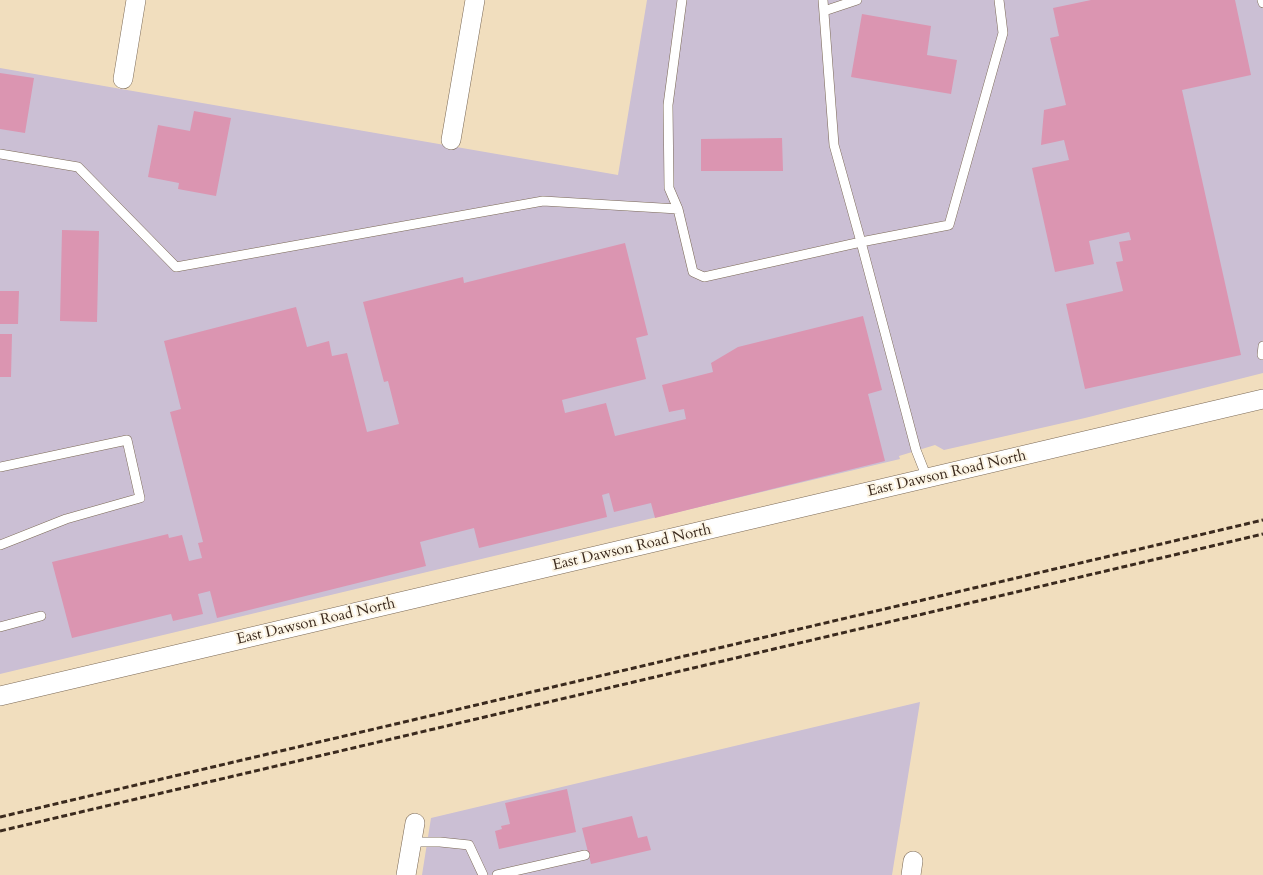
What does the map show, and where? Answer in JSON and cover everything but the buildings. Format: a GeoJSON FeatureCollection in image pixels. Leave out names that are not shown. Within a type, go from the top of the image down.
{"type":"FeatureCollection","features":[{"type":"Feature","properties":{"kind":"street"},"geometry":{"type":"LineString","coordinates":[[123,79],[136,0]]}},
{"type":"Feature","properties":{"kind":"street"},"geometry":{"type":"LineString","coordinates":[[450,140],[475,0]]}},
{"type":"Feature","properties":{"kind":"street","name":"East Dawson Road North"},"geometry":{"type":"LineString","coordinates":[[0,696],[1263,399]]}},
{"type":"Feature","properties":{"kind":"street"},"geometry":{"type":"LineString","coordinates":[[406,875],[415,823]]}},
{"type":"Feature","properties":{"kind":"lane"},"geometry":{"type":"LineString","coordinates":[[682,0],[668,105],[669,188],[678,209],[693,272],[704,277],[861,242],[949,225],[1003,33],[999,0]]}},
{"type":"Feature","properties":{"kind":"lane"},"geometry":{"type":"LineString","coordinates":[[823,0],[834,145],[916,450],[927,478]]}},
{"type":"Feature","properties":{"kind":"lane"},"geometry":{"type":"LineString","coordinates":[[824,11],[857,0]]}},
{"type":"Feature","properties":{"kind":"lane"},"geometry":{"type":"LineString","coordinates":[[0,154],[78,167],[176,267],[543,201],[678,209]]}},
{"type":"Feature","properties":{"kind":"lane"},"geometry":{"type":"LineString","coordinates":[[1262,355],[1263,346]]}},
{"type":"Feature","properties":{"kind":"lane"},"geometry":{"type":"LineString","coordinates":[[0,467],[127,440],[140,498],[66,519],[0,545]]}},
{"type":"Feature","properties":{"kind":"lane"},"geometry":{"type":"LineString","coordinates":[[0,627],[41,616]]}},
{"type":"Feature","properties":{"kind":"lane"},"geometry":{"type":"LineString","coordinates":[[412,842],[469,844],[483,875]]}},
{"type":"Feature","properties":{"kind":"lane"},"geometry":{"type":"LineString","coordinates":[[497,875],[585,855]]}},
{"type":"Feature","properties":{"kind":"shaded area"},"geometry":{"type":"Polygon","coordinates":[[[647,0],[1263,0],[1263,373],[1085,418],[944,450],[935,445],[899,456],[900,459],[0,674],[0,68],[618,175],[647,0]]]}},
{"type":"Feature","properties":{"kind":"shaded area"},"geometry":{"type":"Polygon","coordinates":[[[920,702],[892,875],[422,875],[431,818],[920,702]]]}},
{"type":"Feature","properties":{"kind":"railway"},"geometry":{"type":"LineString","coordinates":[[0,817],[1263,520]]}},
{"type":"Feature","properties":{"kind":"railway"},"geometry":{"type":"LineString","coordinates":[[0,831],[1263,534]]}}]}
